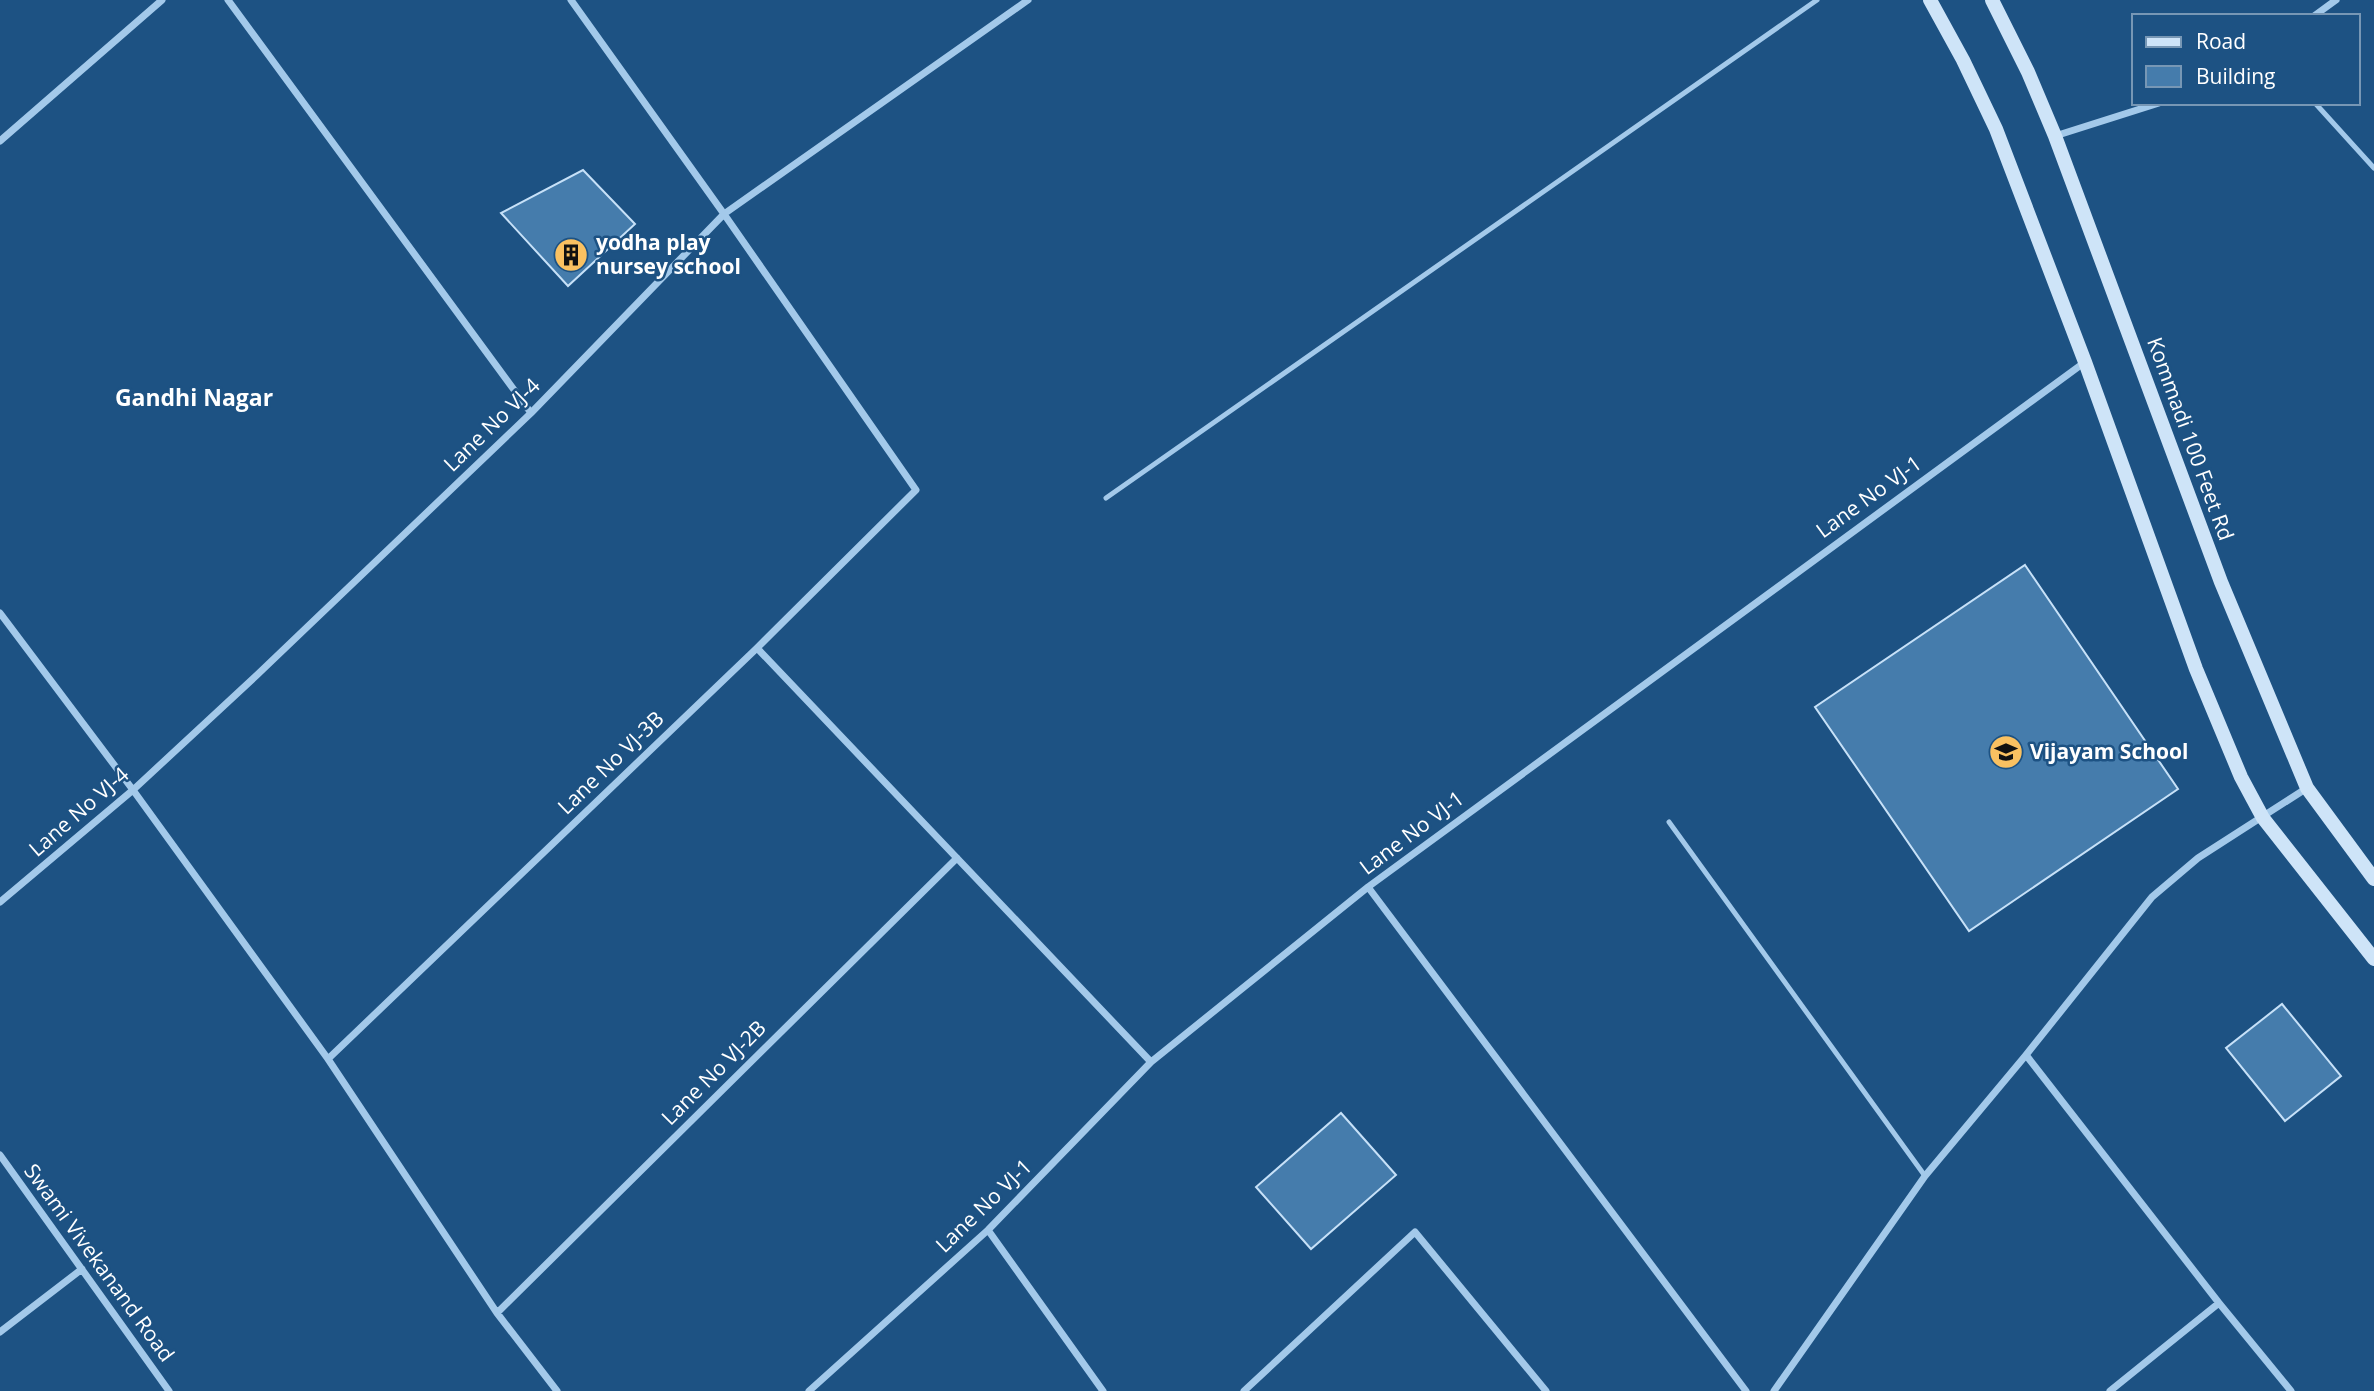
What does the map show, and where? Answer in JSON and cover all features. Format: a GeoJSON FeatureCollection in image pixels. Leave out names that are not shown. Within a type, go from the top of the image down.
{"type":"FeatureCollection","features":[{"type":"Feature","properties":{"kind":"main road"},"geometry":{"type":"LineString","coordinates":[[1930,0],[1996,129],[2221,732],[2241,777],[2263,818],[2374,959]]}},
{"type":"Feature","properties":{"kind":"main road","name":"Kommadi 100 Feet Rd"},"geometry":{"type":"LineString","coordinates":[[1992,0],[2028,72],[2055,136],[2221,582],[2307,788],[2374,879]]}},
{"type":"Feature","properties":{"kind":"street"},"geometry":{"type":"LineString","coordinates":[[0,141],[162,0]]}},
{"type":"Feature","properties":{"kind":"street"},"geometry":{"type":"LineString","coordinates":[[229,0],[531,413]]}},
{"type":"Feature","properties":{"kind":"street"},"geometry":{"type":"LineString","coordinates":[[571,0],[724,214]]}},
{"type":"Feature","properties":{"kind":"street","name":"Lane No VJ-4"},"geometry":{"type":"LineString","coordinates":[[0,902],[133,790],[531,413],[724,214],[1028,0]]}},
{"type":"Feature","properties":{"kind":"street"},"geometry":{"type":"LineString","coordinates":[[2317,14],[2336,0]]}},
{"type":"Feature","properties":{"kind":"street"},"geometry":{"type":"LineString","coordinates":[[2055,136],[2153,105]]}},
{"type":"Feature","properties":{"kind":"street","name":"Lane No VJ-3B"},"geometry":{"type":"LineString","coordinates":[[328,1059],[757,648],[916,490],[724,214]]}},
{"type":"Feature","properties":{"kind":"street","name":"Lane No VJ-1"},"geometry":{"type":"LineString","coordinates":[[809,1391],[988,1230],[1151,1062],[1368,887],[2085,362]]}},
{"type":"Feature","properties":{"kind":"street"},"geometry":{"type":"LineString","coordinates":[[0,614],[133,790],[328,1059],[497,1313],[556,1391]]}},
{"type":"Feature","properties":{"kind":"street"},"geometry":{"type":"LineString","coordinates":[[757,648],[1151,1062]]}},
{"type":"Feature","properties":{"kind":"street"},"geometry":{"type":"LineString","coordinates":[[1774,1391],[1925,1176],[2152,897],[2198,858],[2307,788]]}},
{"type":"Feature","properties":{"kind":"street","name":"Lane No VJ-2B"},"geometry":{"type":"LineString","coordinates":[[497,1313],[957,858]]}},
{"type":"Feature","properties":{"kind":"street"},"geometry":{"type":"LineString","coordinates":[[1368,887],[1746,1391]]}},
{"type":"Feature","properties":{"kind":"street"},"geometry":{"type":"LineString","coordinates":[[2026,1055],[2291,1391]]}},
{"type":"Feature","properties":{"kind":"street","name":"Swami Vivekanand Road"},"geometry":{"type":"LineString","coordinates":[[0,1155],[169,1391]]}},
{"type":"Feature","properties":{"kind":"street"},"geometry":{"type":"LineString","coordinates":[[988,1230],[1103,1391]]}},
{"type":"Feature","properties":{"kind":"street"},"geometry":{"type":"LineString","coordinates":[[1244,1391],[1415,1232],[1546,1391]]}},
{"type":"Feature","properties":{"kind":"street"},"geometry":{"type":"LineString","coordinates":[[0,1332],[82,1269]]}},
{"type":"Feature","properties":{"kind":"street"},"geometry":{"type":"LineString","coordinates":[[2110,1391],[2219,1303]]}},
{"type":"Feature","properties":{"kind":"lane"},"geometry":{"type":"LineString","coordinates":[[1106,498],[1817,0]]}},
{"type":"Feature","properties":{"kind":"lane"},"geometry":{"type":"LineString","coordinates":[[2317,105],[2374,167]]}},
{"type":"Feature","properties":{"kind":"lane"},"geometry":{"type":"LineString","coordinates":[[1669,822],[1925,1176]]}},
{"type":"Feature","properties":{"kind":"building","name":"yodha play nursey school"},"geometry":{"type":"Polygon","coordinates":[[[583,170],[635,224],[568,286],[501,213],[583,170]]]}},
{"type":"Feature","properties":{"kind":"building","name":"Vijayam School"},"geometry":{"type":"Polygon","coordinates":[[[2025,565],[2178,789],[1969,931],[1815,707],[2025,565]]]}},
{"type":"Feature","properties":{"kind":"building"},"geometry":{"type":"Polygon","coordinates":[[[2282,1004],[2341,1076],[2285,1121],[2226,1048],[2282,1004]]]}},
{"type":"Feature","properties":{"kind":"building"},"geometry":{"type":"Polygon","coordinates":[[[1341,1113],[1396,1175],[1311,1249],[1256,1187],[1341,1113]]]}},
{"type":"Feature","properties":{"kind":"place","name":"yodha play nursey school"},"geometry":{"type":"Point","coordinates":[571,255]}},
{"type":"Feature","properties":{"kind":"place","name":"Vijayam School"},"geometry":{"type":"Point","coordinates":[2006,752]}},
{"type":"Feature","properties":{"kind":"district","name":"Gandhi Nagar"},"geometry":{"type":"Point","coordinates":[194,398]}}]}
